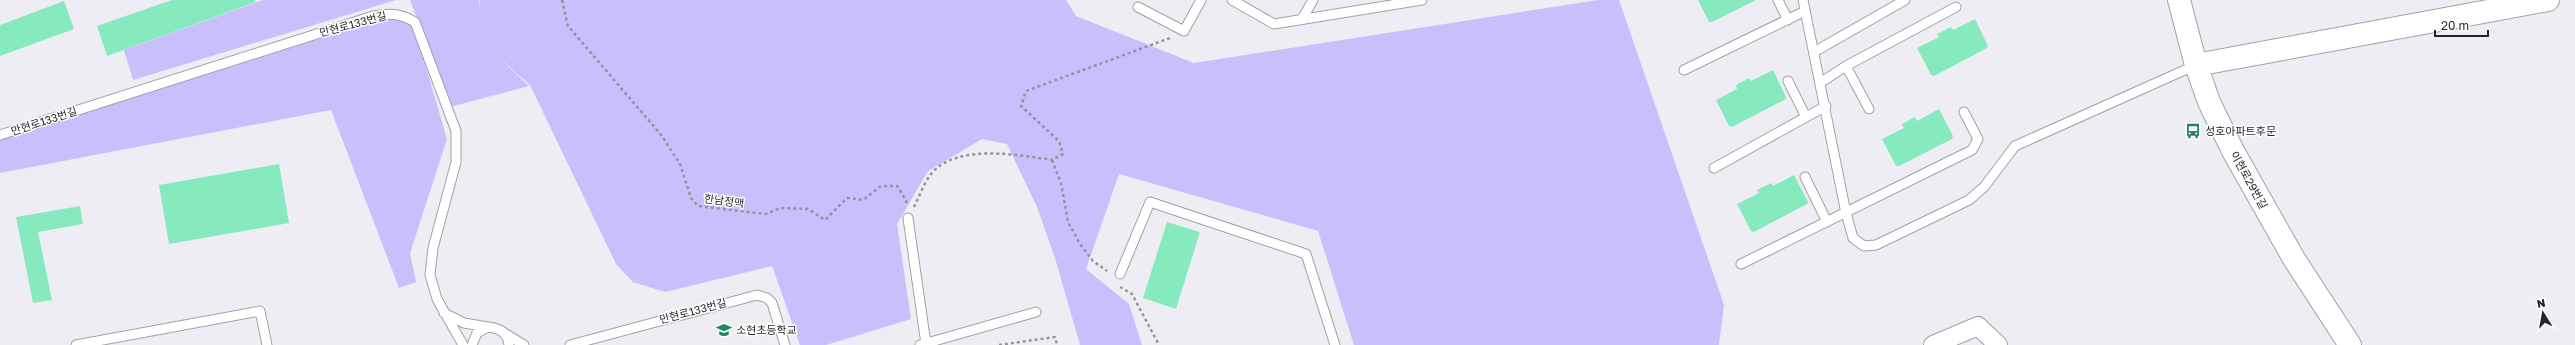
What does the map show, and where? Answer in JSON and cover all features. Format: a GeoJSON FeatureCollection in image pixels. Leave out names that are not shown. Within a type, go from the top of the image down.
{"type":"FeatureCollection","features":[{"type":"Feature","properties":{"kind":"street","name":"이현로29번길"},"geometry":{"type":"LineString","coordinates":[[2179,0],[2196,65],[2209,102],[2259,200],[2350,345]]}},
{"type":"Feature","properties":{"kind":"street"},"geometry":{"type":"LineString","coordinates":[[2196,65],[2548,0]]}},
{"type":"Feature","properties":{"kind":"street"},"geometry":{"type":"LineString","coordinates":[[1933,345],[1978,326],[1998,345]]}},
{"type":"Feature","properties":{"kind":"lane"},"geometry":{"type":"LineString","coordinates":[[1138,7],[1184,31],[1201,0]]}},
{"type":"Feature","properties":{"kind":"lane"},"geometry":{"type":"LineString","coordinates":[[1232,0],[1274,24],[1422,0]]}},
{"type":"Feature","properties":{"kind":"lane"},"geometry":{"type":"LineString","coordinates":[[1302,19],[1312,0]]}},
{"type":"Feature","properties":{"kind":"lane"},"geometry":{"type":"LineString","coordinates":[[1778,0],[1788,20]]}},
{"type":"Feature","properties":{"kind":"lane"},"geometry":{"type":"LineString","coordinates":[[1803,0],[1826,106],[1846,213],[1853,238],[1864,246],[1876,245],[1969,200],[1984,187],[2015,146],[2196,65]]}},
{"type":"Feature","properties":{"kind":"lane"},"geometry":{"type":"LineString","coordinates":[[1814,52],[1905,0]]}},
{"type":"Feature","properties":{"kind":"lane"},"geometry":{"type":"LineString","coordinates":[[1820,83],[1846,66],[1956,7]]}},
{"type":"Feature","properties":{"kind":"lane"},"geometry":{"type":"LineString","coordinates":[[1684,70],[1805,11]]}},
{"type":"Feature","properties":{"kind":"lane","name":"만현로133번길"},"geometry":{"type":"LineString","coordinates":[[0,135],[373,16],[390,13],[405,16],[415,22],[456,131],[456,162],[430,264],[432,287],[444,313],[463,345]]}},
{"type":"Feature","properties":{"kind":"lane"},"geometry":{"type":"LineString","coordinates":[[1846,66],[1869,109]]}},
{"type":"Feature","properties":{"kind":"lane"},"geometry":{"type":"LineString","coordinates":[[1788,82],[1806,117]]}},
{"type":"Feature","properties":{"kind":"lane"},"geometry":{"type":"LineString","coordinates":[[1714,168],[1826,106]]}},
{"type":"Feature","properties":{"kind":"lane"},"geometry":{"type":"LineString","coordinates":[[1741,264],[1972,150],[1978,139],[1964,112]]}},
{"type":"Feature","properties":{"kind":"lane"},"geometry":{"type":"LineString","coordinates":[[1805,178],[1827,222]]}},
{"type":"Feature","properties":{"kind":"lane"},"geometry":{"type":"LineString","coordinates":[[1120,274],[1150,202],[1220,225],[1306,254],[1335,345]]}},
{"type":"Feature","properties":{"kind":"lane"},"geometry":{"type":"LineString","coordinates":[[908,218],[923,344],[1036,312]]}},
{"type":"Feature","properties":{"kind":"lane","name":"만현로133번길"},"geometry":{"type":"LineString","coordinates":[[570,345],[757,295],[767,298],[772,303],[785,345]]}},
{"type":"Feature","properties":{"kind":"lane"},"geometry":{"type":"LineString","coordinates":[[76,345],[260,310],[267,345]]}},
{"type":"Feature","properties":{"kind":"lane"},"geometry":{"type":"LineString","coordinates":[[444,313],[464,323],[495,327],[524,345]]}},
{"type":"Feature","properties":{"kind":"lane"},"geometry":{"type":"LineString","coordinates":[[472,345],[477,333],[488,327]]}},
{"type":"Feature","properties":{"kind":"lane"},"geometry":{"type":"LineString","coordinates":[[506,334],[509,345]]}},
{"type":"Feature","properties":{"kind":"path","name":"한남정맥"},"geometry":{"type":"LineString","coordinates":[[562,0],[568,26],[662,136],[680,164],[691,198],[698,206],[766,214],[780,208],[808,208],[825,220],[847,198],[863,200],[882,186],[897,186],[906,200],[908,218]]}},
{"type":"Feature","properties":{"kind":"path"},"geometry":{"type":"LineString","coordinates":[[908,218],[932,174],[947,162],[969,154],[1052,160],[1063,154],[1059,141],[1021,106],[1026,91],[1159,43],[1184,31]]}},
{"type":"Feature","properties":{"kind":"path"},"geometry":{"type":"LineString","coordinates":[[1052,160],[1061,183],[1068,222],[1080,244],[1094,261],[1108,274]]}},
{"type":"Feature","properties":{"kind":"path"},"geometry":{"type":"LineString","coordinates":[[1114,283],[1132,294],[1159,345]]}},
{"type":"Feature","properties":{"kind":"path"},"geometry":{"type":"LineString","coordinates":[[999,345],[1055,337],[1057,345]]}},
{"type":"Feature","properties":{"kind":"shaded area"},"geometry":{"type":"Polygon","coordinates":[[[263,0],[396,0],[133,80],[124,50],[263,0]]]}},
{"type":"Feature","properties":{"kind":"shaded area"},"geometry":{"type":"Polygon","coordinates":[[[410,0],[479,0],[480,10],[480,0],[1066,0],[1076,16],[1194,63],[1598,0],[1619,0],[1724,305],[1719,345],[1354,345],[1318,231],[1119,174],[1086,269],[1129,304],[1142,345],[1080,345],[1055,258],[1037,207],[1007,144],[982,139],[928,171],[897,224],[911,319],[826,345],[800,345],[772,266],[665,292],[633,282],[616,264],[530,85],[495,54],[529,86],[450,107],[410,0]]]}},
{"type":"Feature","properties":{"kind":"shaded area"},"geometry":{"type":"Polygon","coordinates":[[[390,17],[413,23],[447,139],[410,253],[416,282],[399,288],[331,110],[0,173],[0,138],[390,17]]]}},
{"type":"Feature","properties":{"kind":"building"},"geometry":{"type":"Polygon","coordinates":[[[172,0],[255,0],[256,2],[107,56],[97,26],[172,0]]]}},
{"type":"Feature","properties":{"kind":"building"},"geometry":{"type":"Polygon","coordinates":[[[1698,0],[1756,0],[1712,22],[1709,22],[1698,0]]]}},
{"type":"Feature","properties":{"kind":"building"},"geometry":{"type":"Polygon","coordinates":[[[64,1],[74,29],[0,56],[0,25],[64,1]]]}},
{"type":"Feature","properties":{"kind":"building"},"geometry":{"type":"Polygon","coordinates":[[[1975,19],[1988,46],[1987,48],[1934,76],[1931,75],[1917,48],[1939,37],[1937,34],[1951,27],[1953,30],[1975,19]]]}},
{"type":"Feature","properties":{"kind":"building"},"geometry":{"type":"Polygon","coordinates":[[[1773,70],[1786,99],[1732,127],[1729,126],[1716,100],[1737,89],[1736,85],[1749,78],[1751,81],[1773,70]]]}},
{"type":"Feature","properties":{"kind":"building"},"geometry":{"type":"Polygon","coordinates":[[[1939,109],[1953,136],[1952,139],[1899,166],[1896,166],[1882,139],[1904,128],[1902,124],[1915,117],[1917,121],[1939,109]]]}},
{"type":"Feature","properties":{"kind":"building"},"geometry":{"type":"Polygon","coordinates":[[[279,164],[289,223],[169,244],[159,185],[279,164]]]}},
{"type":"Feature","properties":{"kind":"building"},"geometry":{"type":"Polygon","coordinates":[[[1794,175],[1808,202],[1807,204],[1754,232],[1751,231],[1737,204],[1759,193],[1757,190],[1771,183],[1773,186],[1794,175]]]}},
{"type":"Feature","properties":{"kind":"building"},"geometry":{"type":"Polygon","coordinates":[[[80,206],[83,224],[38,232],[52,300],[33,303],[16,217],[80,206]]]}},
{"type":"Feature","properties":{"kind":"building"},"geometry":{"type":"Polygon","coordinates":[[[1167,222],[1200,232],[1176,309],[1143,298],[1167,222]]]}},
{"type":"Feature","properties":{"kind":"place","name":"성호아파트후문"},"geometry":{"type":"Point","coordinates":[2193,131]}},
{"type":"Feature","properties":{"kind":"place","name":"소현초등학교"},"geometry":{"type":"Point","coordinates":[724,330]}}]}
